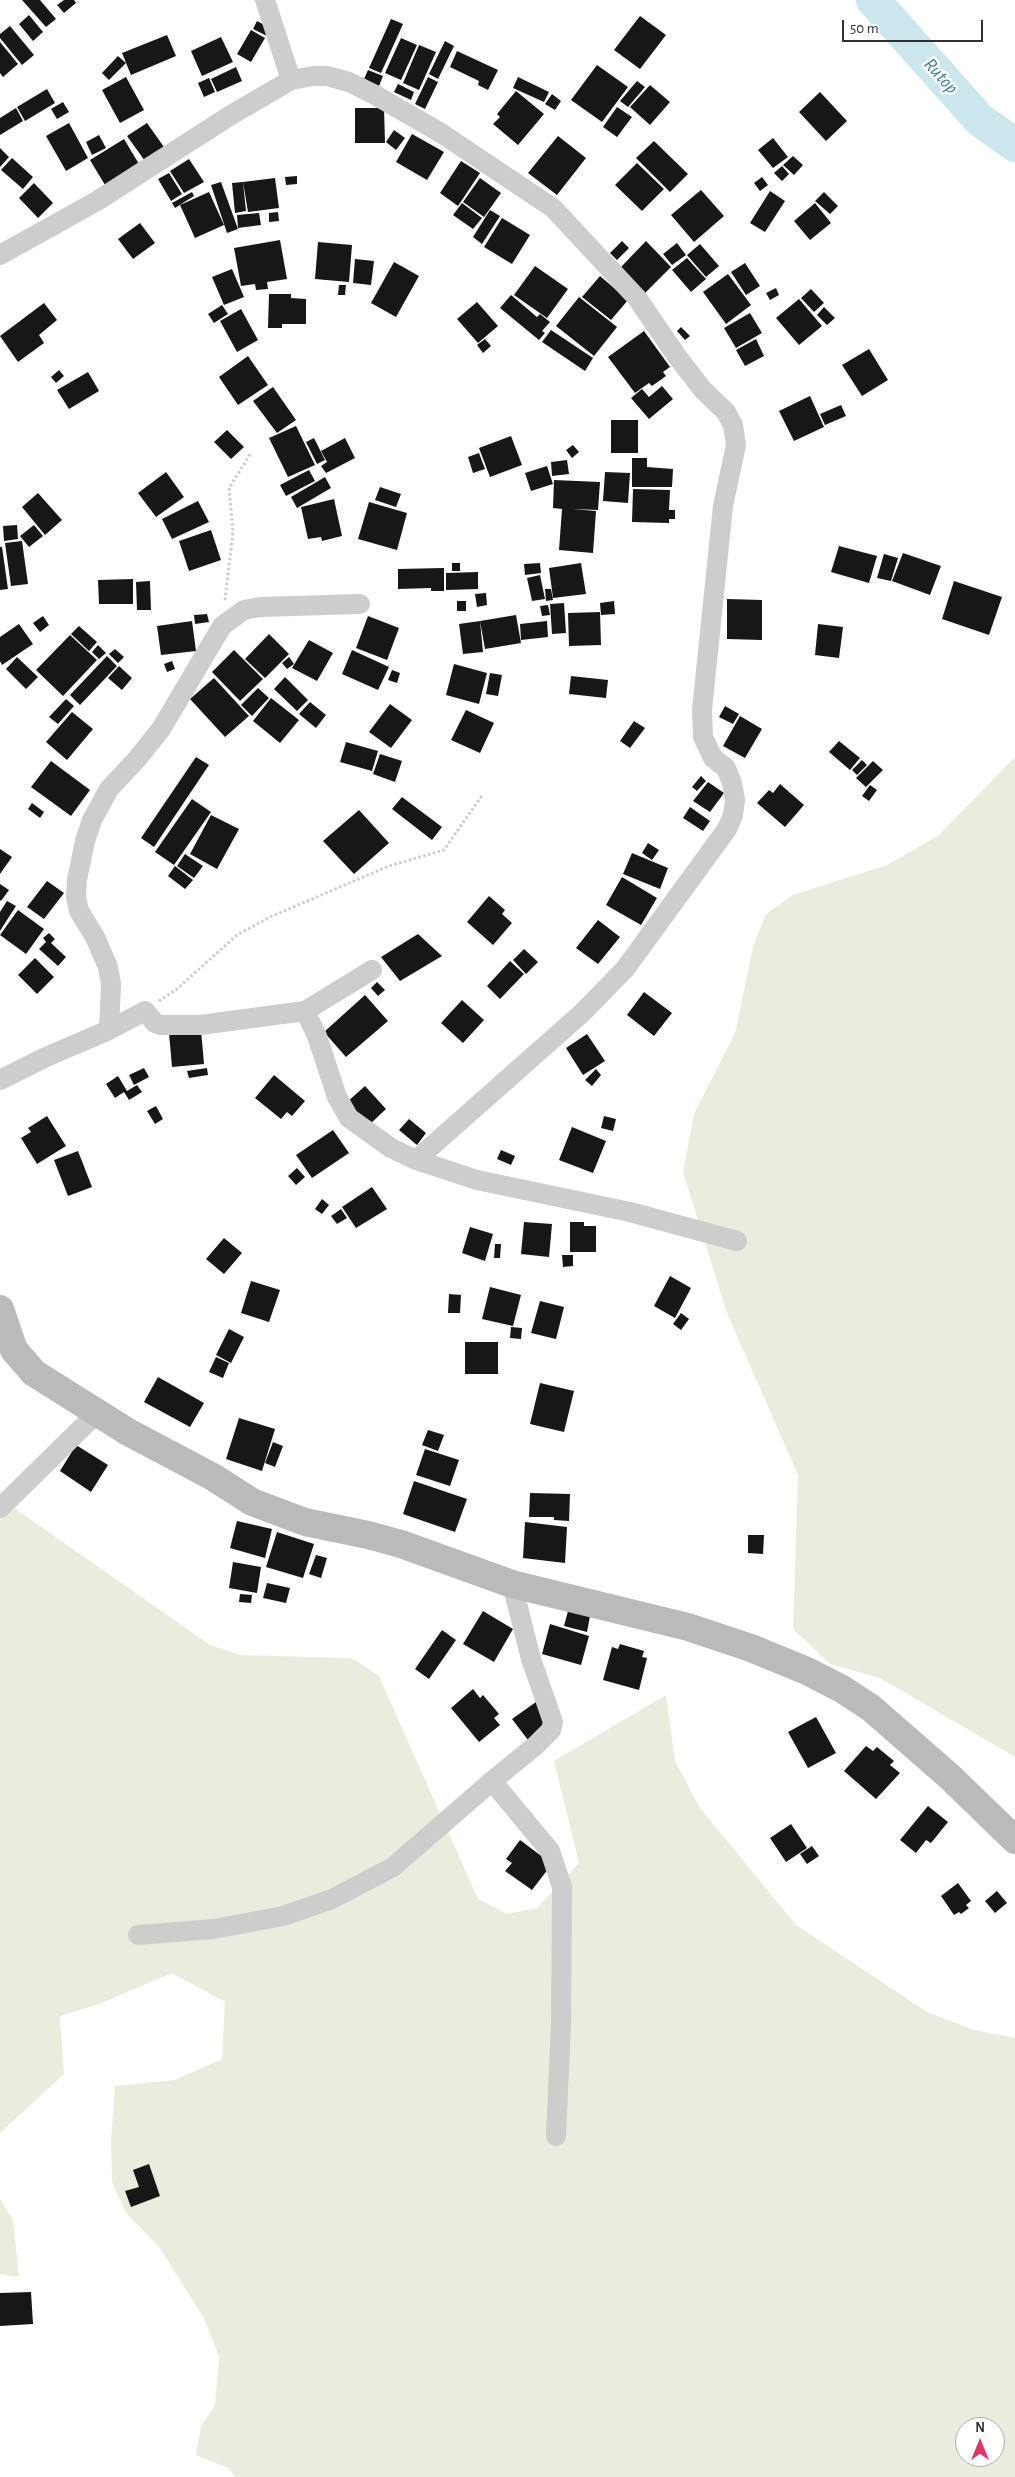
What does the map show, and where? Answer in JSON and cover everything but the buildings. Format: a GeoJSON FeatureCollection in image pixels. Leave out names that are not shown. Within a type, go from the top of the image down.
{"type":"FeatureCollection","features":[{"type":"Feature","properties":{"kind":"street"},"geometry":{"type":"LineString","coordinates":[[266,0],[291,80]]}},
{"type":"Feature","properties":{"kind":"street"},"geometry":{"type":"LineString","coordinates":[[0,255],[97,201],[230,115],[291,80],[313,76],[327,76],[348,82],[375,95],[449,138],[553,208],[637,298],[676,355],[704,390],[726,412],[733,425],[736,445],[723,506],[702,710],[703,737],[713,758],[726,768],[732,783],[735,800],[733,815],[727,829],[625,968],[582,1013],[416,1160]]}},
{"type":"Feature","properties":{"kind":"street"},"geometry":{"type":"LineString","coordinates":[[109,1030],[111,984],[108,967],[95,937],[79,911],[76,897],[77,880],[85,841],[92,820],[109,789],[137,759],[161,729],[222,626],[244,610],[260,607],[360,604]]}},
{"type":"Feature","properties":{"kind":"street"},"geometry":{"type":"LineString","coordinates":[[0,1080],[109,1030],[145,1011],[155,1023],[160,1024],[200,1024],[305,1011],[372,970]]}},
{"type":"Feature","properties":{"kind":"street"},"geometry":{"type":"LineString","coordinates":[[305,1011],[317,1036],[337,1097],[348,1118],[391,1148],[416,1160],[477,1180],[630,1212],[737,1241]]}},
{"type":"Feature","properties":{"kind":"street"},"geometry":{"type":"LineString","coordinates":[[0,1309],[14,1350],[23,1361],[52,1386],[264,1508],[305,1522],[401,1544],[512,1584],[688,1627],[751,1648],[842,1688],[871,1708],[950,1777],[1015,1840]]}},
{"type":"Feature","properties":{"kind":"street"},"geometry":{"type":"LineString","coordinates":[[0,1508],[97,1413]]}},
{"type":"Feature","properties":{"kind":"street"},"geometry":{"type":"LineString","coordinates":[[138,1935],[214,1929],[283,1916],[332,1899],[393,1866],[546,1735],[551,1730],[553,1722],[531,1660],[512,1584]]}},
{"type":"Feature","properties":{"kind":"street"},"geometry":{"type":"LineString","coordinates":[[492,1782],[550,1851],[557,1865],[562,1887],[561,2025],[556,2136]]}},
{"type":"Feature","properties":{"kind":"path"},"geometry":{"type":"LineString","coordinates":[[222,626],[233,531],[229,488],[251,453]]}},
{"type":"Feature","properties":{"kind":"path"},"geometry":{"type":"LineString","coordinates":[[145,1011],[177,989],[207,960],[245,930],[389,866],[444,850],[482,794]]}},
{"type":"Feature","properties":{"kind":"shaded area"},"geometry":{"type":"Polygon","coordinates":[[[1015,757],[1015,1757],[880,1678],[830,1664],[793,1629],[798,1475],[727,1313],[683,1172],[694,1114],[735,1033],[754,943],[766,914],[793,895],[887,865],[939,835],[1015,757]]]}},
{"type":"Feature","properties":{"kind":"shaded area"},"geometry":{"type":"Polygon","coordinates":[[[0,1498],[210,1645],[240,1655],[352,1658],[379,1676],[478,1899],[507,1914],[537,1908],[579,1863],[554,1761],[666,1695],[675,1761],[700,1808],[796,1925],[927,2012],[974,2030],[1015,2038],[1015,2477],[235,2477],[228,2468],[196,2455],[201,2426],[215,2405],[219,2357],[204,2318],[159,2247],[126,2213],[112,2182],[111,2141],[115,2086],[175,2080],[222,2059],[225,2002],[172,1973],[99,2004],[60,2016],[64,2074],[0,2133],[0,1498]]]}},
{"type":"Feature","properties":{"kind":"shaded area"},"geometry":{"type":"Polygon","coordinates":[[[0,2199],[13,2220],[19,2277],[0,2274],[0,2199]]]}},
{"type":"Feature","properties":{"kind":"waterway","name":"Rutop"},"geometry":{"type":"LineString","coordinates":[[873,0],[980,120],[1015,145]]}}]}
